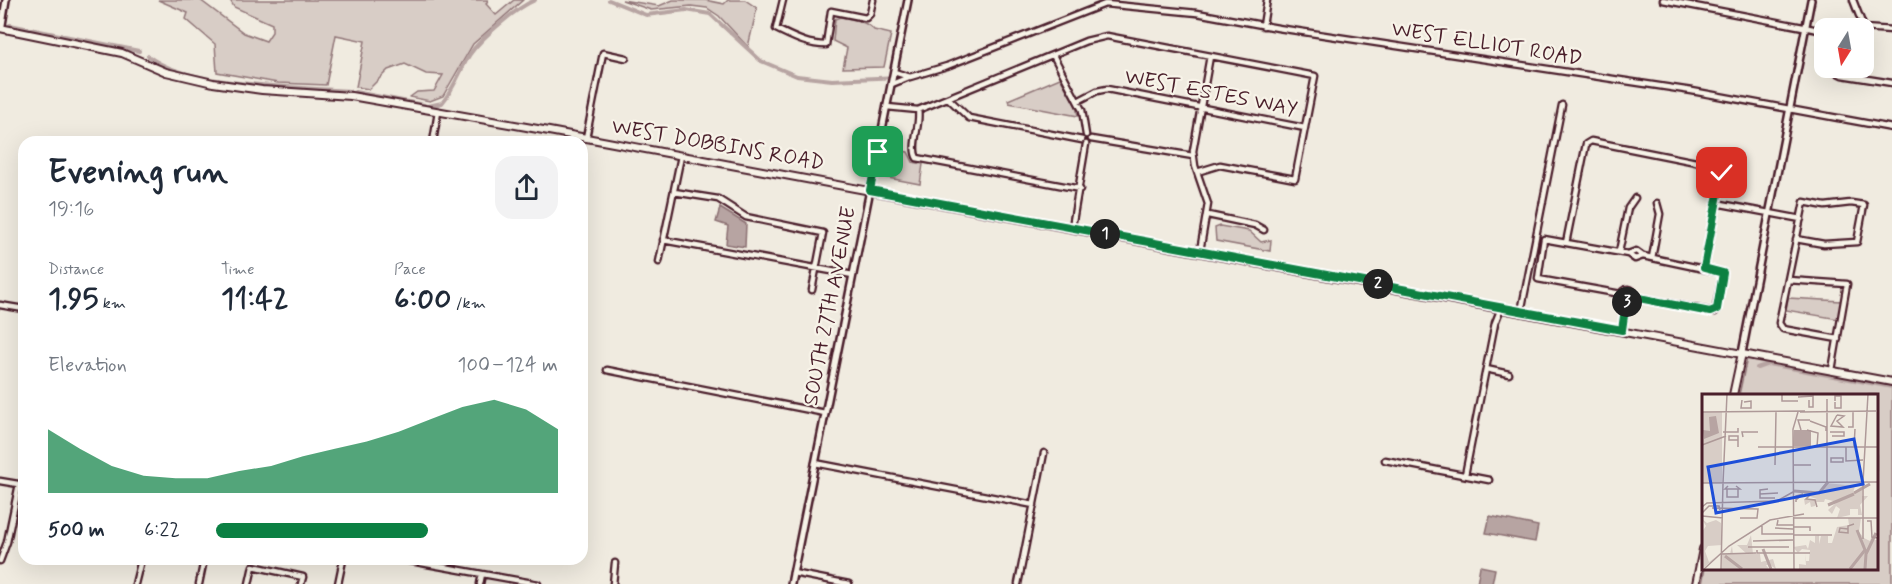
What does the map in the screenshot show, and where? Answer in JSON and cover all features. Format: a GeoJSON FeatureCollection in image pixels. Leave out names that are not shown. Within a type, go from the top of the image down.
{"type":"FeatureCollection","features":[{"type":"Feature","properties":{"kind":"main road"},"geometry":{"type":"LineString","coordinates":[[0,37],[1,26]]}},
{"type":"Feature","properties":{"kind":"main road","name":"WEST DOBBINS ROAD"},"geometry":{"type":"LineString","coordinates":[[1,26],[122,52],[166,72],[201,81],[250,89],[344,95],[575,136]]}},
{"type":"Feature","properties":{"kind":"main road","name":"WEST DOBBINS ROAD"},"geometry":{"type":"LineString","coordinates":[[588,138],[1742,352],[1892,382]]}},
{"type":"Feature","properties":{"kind":"main road"},"geometry":{"type":"LineString","coordinates":[[1733,394],[1742,352]]}},
{"type":"Feature","properties":{"kind":"main road"},"geometry":{"type":"LineString","coordinates":[[1696,584],[1702,554]]}},
{"type":"Feature","properties":{"kind":"street"},"geometry":{"type":"LineString","coordinates":[[1,26],[6,0]]}},
{"type":"Feature","properties":{"kind":"street"},"geometry":{"type":"LineString","coordinates":[[783,0],[776,29],[800,41],[826,45],[831,11],[868,17],[873,0]]}},
{"type":"Feature","properties":{"kind":"street","name":"SOUTH 27TH AVENUE"},"geometry":{"type":"LineString","coordinates":[[791,584],[908,0]]}},
{"type":"Feature","properties":{"kind":"street"},"geometry":{"type":"LineString","coordinates":[[1263,26],[1267,0]]}},
{"type":"Feature","properties":{"kind":"street"},"geometry":{"type":"LineString","coordinates":[[1663,0],[1814,29]]}},
{"type":"Feature","properties":{"kind":"street"},"geometry":{"type":"LineString","coordinates":[[1742,352],[1811,0]]}},
{"type":"Feature","properties":{"kind":"street"},"geometry":{"type":"LineString","coordinates":[[1852,0],[1859,18]]}},
{"type":"Feature","properties":{"kind":"street","name":"WEST ELLIOT ROAD"},"geometry":{"type":"LineString","coordinates":[[893,78],[910,77],[947,66],[1105,4],[1185,11],[1263,26],[1789,107],[1892,128]]}},
{"type":"Feature","properties":{"kind":"street"},"geometry":{"type":"LineString","coordinates":[[1874,29],[1892,30]]}},
{"type":"Feature","properties":{"kind":"street"},"geometry":{"type":"LineString","coordinates":[[887,107],[918,110],[1095,38],[1107,36],[1315,76],[1296,179],[1220,165],[1197,172]]}},
{"type":"Feature","properties":{"kind":"street"},"geometry":{"type":"LineString","coordinates":[[586,136],[603,53],[626,58]]}},
{"type":"Feature","properties":{"kind":"street"},"geometry":{"type":"LineString","coordinates":[[1053,55],[1078,101],[1084,118],[1086,135],[1080,189],[1072,227]]}},
{"type":"Feature","properties":{"kind":"street"},"geometry":{"type":"LineString","coordinates":[[1200,251],[1208,215],[1207,197],[1193,156],[1210,56]]}},
{"type":"Feature","properties":{"kind":"street"},"geometry":{"type":"LineString","coordinates":[[893,78],[910,77]]}},
{"type":"Feature","properties":{"kind":"street"},"geometry":{"type":"LineString","coordinates":[[1861,78],[1892,83]]}},
{"type":"Feature","properties":{"kind":"street","name":"WEST ESTES WAY"},"geometry":{"type":"LineString","coordinates":[[1078,101],[1097,91],[1107,89],[1305,128]]}},
{"type":"Feature","properties":{"kind":"street"},"geometry":{"type":"LineString","coordinates":[[948,98],[969,118],[1084,142],[1091,139]]}},
{"type":"Feature","properties":{"kind":"street"},"geometry":{"type":"LineString","coordinates":[[1521,312],[1562,105]]}},
{"type":"Feature","properties":{"kind":"street"},"geometry":{"type":"LineString","coordinates":[[918,110],[914,156],[1080,189]]}},
{"type":"Feature","properties":{"kind":"street"},"geometry":{"type":"LineString","coordinates":[[434,136],[438,112]]}},
{"type":"Feature","properties":{"kind":"street"},"geometry":{"type":"LineString","coordinates":[[1086,135],[1091,139],[1193,156]]}},
{"type":"Feature","properties":{"kind":"street"},"geometry":{"type":"LineString","coordinates":[[1566,243],[1587,142],[1722,168],[1704,268]]}},
{"type":"Feature","properties":{"kind":"street"},"geometry":{"type":"LineString","coordinates":[[659,262],[681,156]]}},
{"type":"Feature","properties":{"kind":"street"},"geometry":{"type":"LineString","coordinates":[[674,192],[718,199],[746,217],[823,233],[812,290]]}},
{"type":"Feature","properties":{"kind":"street"},"geometry":{"type":"LineString","coordinates":[[1619,252],[1628,208],[1635,198]]}},
{"type":"Feature","properties":{"kind":"street"},"geometry":{"type":"LineString","coordinates":[[1716,202],[1801,219]]}},
{"type":"Feature","properties":{"kind":"street"},"geometry":{"type":"LineString","coordinates":[[1796,239],[1824,244],[1857,242],[1864,205],[1851,203],[1825,206],[1804,202],[1801,219],[1796,239],[1788,280],[1780,327],[1838,339]]}},
{"type":"Feature","properties":{"kind":"street"},"geometry":{"type":"LineString","coordinates":[[1652,258],[1660,214],[1657,203]]}},
{"type":"Feature","properties":{"kind":"street"},"geometry":{"type":"LineString","coordinates":[[1208,215],[1255,225],[1264,230]]}},
{"type":"Feature","properties":{"kind":"street"},"geometry":{"type":"LineString","coordinates":[[1626,302],[1634,297],[1715,312],[1723,273],[1643,256],[1635,259],[1619,252],[1544,239],[1538,279],[1622,294],[1629,289],[1634,297]]}},
{"type":"Feature","properties":{"kind":"street"},"geometry":{"type":"LineString","coordinates":[[663,240],[853,275]]}},
{"type":"Feature","properties":{"kind":"street"},"geometry":{"type":"LineString","coordinates":[[1788,280],[1847,284],[1832,370]]}},
{"type":"Feature","properties":{"kind":"street"},"geometry":{"type":"LineString","coordinates":[[1622,294],[1626,302],[1622,330]]}},
{"type":"Feature","properties":{"kind":"street"},"geometry":{"type":"LineString","coordinates":[[0,305],[18,308]]}},
{"type":"Feature","properties":{"kind":"street"},"geometry":{"type":"LineString","coordinates":[[1466,476],[1486,369],[1501,308]]}},
{"type":"Feature","properties":{"kind":"street"},"geometry":{"type":"LineString","coordinates":[[1486,369],[1509,374]]}},
{"type":"Feature","properties":{"kind":"street"},"geometry":{"type":"LineString","coordinates":[[607,370],[825,413]]}},
{"type":"Feature","properties":{"kind":"street"},"geometry":{"type":"LineString","coordinates":[[1018,584],[1044,453]]}},
{"type":"Feature","properties":{"kind":"street"},"geometry":{"type":"LineString","coordinates":[[1385,460],[1489,480]]}},
{"type":"Feature","properties":{"kind":"street"},"geometry":{"type":"LineString","coordinates":[[815,463],[1034,505]]}},
{"type":"Feature","properties":{"kind":"street"},"geometry":{"type":"LineString","coordinates":[[0,481],[18,484]]}},
{"type":"Feature","properties":{"kind":"street"},"geometry":{"type":"LineString","coordinates":[[0,559],[8,542],[18,501]]}},
{"type":"Feature","properties":{"kind":"street"},"geometry":{"type":"LineString","coordinates":[[613,584],[615,563]]}},
{"type":"Feature","properties":{"kind":"street"},"geometry":{"type":"LineString","coordinates":[[135,584],[140,565]]}},
{"type":"Feature","properties":{"kind":"street"},"geometry":{"type":"LineString","coordinates":[[199,584],[203,565]]}},
{"type":"Feature","properties":{"kind":"street"},"geometry":{"type":"LineString","coordinates":[[338,584],[342,565]]}},
{"type":"Feature","properties":{"kind":"street"},"geometry":{"type":"LineString","coordinates":[[432,565],[538,584]]}},
{"type":"Feature","properties":{"kind":"street"},"geometry":{"type":"LineString","coordinates":[[249,584],[253,566],[303,577],[301,584]]}},
{"type":"Feature","properties":{"kind":"street"},"geometry":{"type":"LineString","coordinates":[[793,573],[849,584]]}},
{"type":"Feature","properties":{"kind":"street"},"geometry":{"type":"LineString","coordinates":[[480,584],[482,574]]}},
{"type":"Feature","properties":{"kind":"shaded area"},"geometry":{"type":"Polygon","coordinates":[[[158,0],[200,0],[244,33],[266,41],[272,32],[272,24],[234,7],[230,0],[488,0],[486,4],[496,15],[514,0],[523,0],[473,44],[443,96],[430,101],[410,97],[417,92],[434,91],[443,75],[426,74],[405,64],[388,70],[369,89],[356,87],[365,41],[336,35],[326,85],[278,83],[217,72],[215,44],[186,19],[188,13],[158,0]]]}},
{"type":"Feature","properties":{"kind":"shaded area"},"geometry":{"type":"Polygon","coordinates":[[[622,0],[659,6],[673,0],[705,0],[724,4],[728,0],[745,0],[757,8],[748,47],[719,16],[707,8],[691,6],[651,10],[622,0]]]}},
{"type":"Feature","properties":{"kind":"shaded area"},"geometry":{"type":"Polygon","coordinates":[[[840,17],[867,24],[874,30],[891,34],[884,67],[843,68],[847,48],[833,41],[835,19],[840,17]]]}},
{"type":"Feature","properties":{"kind":"shaded area"},"geometry":{"type":"Polygon","coordinates":[[[1060,78],[1076,106],[1078,116],[1009,103],[1008,100],[1060,78]]]}},
{"type":"Feature","properties":{"kind":"shaded area"},"geometry":{"type":"Polygon","coordinates":[[[889,149],[908,152],[913,162],[923,164],[920,184],[883,177],[889,149]]]}},
{"type":"Feature","properties":{"kind":"shaded area"},"geometry":{"type":"Polygon","coordinates":[[[720,208],[746,224],[745,247],[726,244],[728,226],[716,222],[720,208]]]}},
{"type":"Feature","properties":{"kind":"shaded area"},"geometry":{"type":"Polygon","coordinates":[[[1220,226],[1249,231],[1261,242],[1271,240],[1270,251],[1216,241],[1215,228],[1220,226]]]}},
{"type":"Feature","properties":{"kind":"shaded area"},"geometry":{"type":"Polygon","coordinates":[[[1788,298],[1841,301],[1838,319],[1786,310],[1788,298]]]}},
{"type":"Feature","properties":{"kind":"shaded area"},"geometry":{"type":"Polygon","coordinates":[[[1747,358],[1892,387],[1892,584],[1702,584],[1705,569],[1877,569],[1877,394],[1739,394],[1747,358]]]}},
{"type":"Feature","properties":{"kind":"shaded area"},"geometry":{"type":"Polygon","coordinates":[[[1490,516],[1538,526],[1535,542],[1486,533],[1490,516]]]}},
{"type":"Feature","properties":{"kind":"shaded area"},"geometry":{"type":"Polygon","coordinates":[[[1480,566],[1495,569],[1492,584],[1477,584],[1480,566]]]}},
{"type":"Feature","properties":{"kind":"shaded area"},"geometry":{"type":"Polygon","coordinates":[[[484,576],[527,584],[482,584],[484,576]]]}},
{"type":"Feature","properties":{"kind":"waterway"},"geometry":{"type":"LineString","coordinates":[[428,106],[442,103],[470,54],[483,40],[509,16],[535,0]]}},
{"type":"Feature","properties":{"kind":"waterway"},"geometry":{"type":"LineString","coordinates":[[609,0],[646,15],[686,10],[710,14],[761,61],[797,76],[832,80],[899,77]]}},
{"type":"Feature","properties":{"kind":"waterway"},"geometry":{"type":"LineString","coordinates":[[10,25],[139,51]]}},
{"type":"Feature","properties":{"kind":"waterway"},"geometry":{"type":"LineString","coordinates":[[148,56],[166,66],[216,80],[349,91]]}},
{"type":"Feature","properties":{"kind":"waterway"},"geometry":{"type":"LineString","coordinates":[[355,92],[424,105]]}},
{"type":"Feature","properties":{"kind":"waterway"},"geometry":{"type":"LineString","coordinates":[[1757,368],[1768,364],[1892,387]]}},
{"type":"Feature","properties":{"kind":"route"},"geometry":{"type":"LineString","coordinates":[[878,152],[870,190],[1622,330],[1626,302],[1630,302],[1634,297],[1710,312],[1715,312],[1717,309],[1724,276],[1720,271],[1704,268],[1722,173]]}}]}
